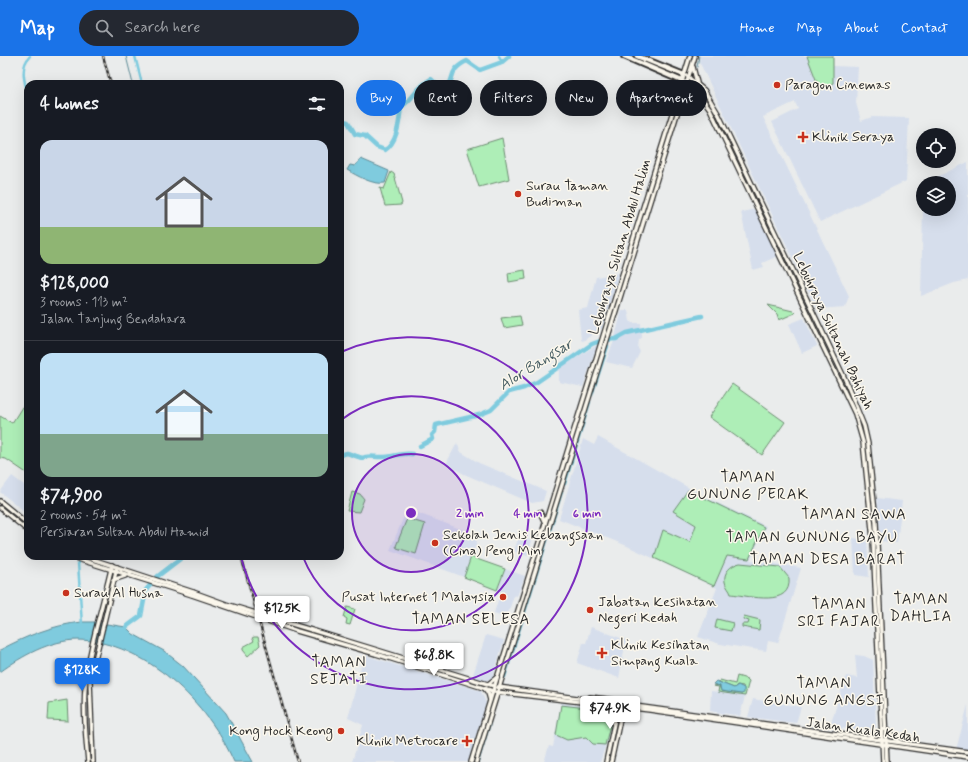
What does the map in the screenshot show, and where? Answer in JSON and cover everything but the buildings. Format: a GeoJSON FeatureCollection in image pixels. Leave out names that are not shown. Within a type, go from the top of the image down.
{"type":"FeatureCollection","features":[{"type":"Feature","properties":{"kind":"highway"},"geometry":{"type":"LineString","coordinates":[[624,56],[679,80]]}},
{"type":"Feature","properties":{"kind":"highway"},"geometry":{"type":"LineString","coordinates":[[637,56],[686,76]]}},
{"type":"Feature","properties":{"kind":"main road"},"geometry":{"type":"LineString","coordinates":[[685,80],[690,56]]}},
{"type":"Feature","properties":{"kind":"main road"},"geometry":{"type":"LineString","coordinates":[[686,76],[693,65],[695,56]]}},
{"type":"Feature","properties":{"kind":"main road"},"geometry":{"type":"LineString","coordinates":[[693,65],[696,80]]}},
{"type":"Feature","properties":{"kind":"main road","name":"Lebuhraya Sultanah Bahiyah"},"geometry":{"type":"LineString","coordinates":[[686,76],[692,80]]}},
{"type":"Feature","properties":{"kind":"main road","name":"Lebuhraya Sultanah Bahiyah"},"geometry":{"type":"LineString","coordinates":[[707,95],[719,115],[836,359],[856,403],[868,442],[876,522],[888,760]]}},
{"type":"Feature","properties":{"kind":"main road","name":"Lebuhraya Sultanah Bahiyah"},"geometry":{"type":"LineString","coordinates":[[707,105],[853,406],[863,442],[873,546],[883,762]]}},
{"type":"Feature","properties":{"kind":"main road","name":"Lebuhraya Sultan Abdul Halim"},"geometry":{"type":"LineString","coordinates":[[471,762],[490,701],[502,679],[603,349],[605,334],[673,116]]}},
{"type":"Feature","properties":{"kind":"main road","name":"Lebuhraya Sultan Abdul Halim"},"geometry":{"type":"LineString","coordinates":[[497,687],[497,677],[545,524],[603,349],[610,335],[677,116]]}},
{"type":"Feature","properties":{"kind":"main road"},"geometry":{"type":"LineString","coordinates":[[778,238],[785,243],[784,251]]}},
{"type":"Feature","properties":{"kind":"main road"},"geometry":{"type":"LineString","coordinates":[[828,356],[833,354]]}},
{"type":"Feature","properties":{"kind":"main road"},"geometry":{"type":"LineString","coordinates":[[831,362],[836,359]]}},
{"type":"Feature","properties":{"kind":"main road"},"geometry":{"type":"LineString","coordinates":[[0,501],[24,521]]}},
{"type":"Feature","properties":{"kind":"main road"},"geometry":{"type":"LineString","coordinates":[[0,508],[24,528]]}},
{"type":"Feature","properties":{"kind":"main road"},"geometry":{"type":"LineString","coordinates":[[540,512],[545,524]]}},
{"type":"Feature","properties":{"kind":"main road"},"geometry":{"type":"LineString","coordinates":[[79,560],[128,576],[150,580]]}},
{"type":"Feature","properties":{"kind":"main road"},"geometry":{"type":"LineString","coordinates":[[95,560],[297,631],[377,652]]}},
{"type":"Feature","properties":{"kind":"main road"},"geometry":{"type":"LineString","coordinates":[[93,762],[90,685],[95,654],[106,611],[114,566]]}},
{"type":"Feature","properties":{"kind":"main road"},"geometry":{"type":"LineString","coordinates":[[105,569],[111,579]]}},
{"type":"Feature","properties":{"kind":"main road"},"geometry":{"type":"LineString","coordinates":[[111,579],[128,576]]}},
{"type":"Feature","properties":{"kind":"main road"},"geometry":{"type":"LineString","coordinates":[[88,762],[84,698],[100,609],[111,579]]}},
{"type":"Feature","properties":{"kind":"main road","name":"Jalan Kuala Kedah"},"geometry":{"type":"LineString","coordinates":[[377,652],[497,687],[586,698],[623,706],[877,742],[882,741]]}},
{"type":"Feature","properties":{"kind":"main road","name":"Jalan Kuala Kedah"},"geometry":{"type":"LineString","coordinates":[[377,652],[485,689],[608,706],[618,705]]}},
{"type":"Feature","properties":{"kind":"main road"},"geometry":{"type":"LineString","coordinates":[[487,685],[497,677]]}},
{"type":"Feature","properties":{"kind":"main road"},"geometry":{"type":"LineString","coordinates":[[502,679],[509,688]]}},
{"type":"Feature","properties":{"kind":"main road"},"geometry":{"type":"LineString","coordinates":[[485,689],[490,696],[490,701]]}},
{"type":"Feature","properties":{"kind":"main road","name":"Lebuhraya Sultan Abdul Halim"},"geometry":{"type":"LineString","coordinates":[[476,762],[496,698],[495,691]]}},
{"type":"Feature","properties":{"kind":"main road"},"geometry":{"type":"LineString","coordinates":[[496,698],[506,692]]}},
{"type":"Feature","properties":{"kind":"main road"},"geometry":{"type":"LineString","coordinates":[[586,698],[592,697],[614,700],[632,707]]}},
{"type":"Feature","properties":{"kind":"main road"},"geometry":{"type":"LineString","coordinates":[[606,762],[618,705]]}},
{"type":"Feature","properties":{"kind":"main road"},"geometry":{"type":"LineString","coordinates":[[608,706],[614,710],[616,718]]}},
{"type":"Feature","properties":{"kind":"main road"},"geometry":{"type":"LineString","coordinates":[[611,762],[623,706]]}},
{"type":"Feature","properties":{"kind":"main road"},"geometry":{"type":"LineString","coordinates":[[621,717],[626,710],[632,707]]}},
{"type":"Feature","properties":{"kind":"main road"},"geometry":{"type":"LineString","coordinates":[[868,737],[879,733],[882,728]]}},
{"type":"Feature","properties":{"kind":"main road"},"geometry":{"type":"LineString","coordinates":[[887,728],[891,735],[900,744],[892,748],[888,760]]}},
{"type":"Feature","properties":{"kind":"main road"},"geometry":{"type":"LineString","coordinates":[[86,731],[91,731]]}},
{"type":"Feature","properties":{"kind":"main road","name":"Jalan Kuala Kedah"},"geometry":{"type":"LineString","coordinates":[[820,733],[868,737],[900,744],[968,752]]}},
{"type":"Feature","properties":{"kind":"main road"},"geometry":{"type":"LineString","coordinates":[[877,742],[883,754]]}},
{"type":"Feature","properties":{"kind":"main road","name":"Jalan Kuala Kedah"},"geometry":{"type":"LineString","coordinates":[[900,744],[968,757]]}},
{"type":"Feature","properties":{"kind":"main road"},"geometry":{"type":"LineString","coordinates":[[947,754],[948,749]]}},
{"type":"Feature","properties":{"kind":"shaded area"},"geometry":{"type":"Polygon","coordinates":[[[700,56],[807,56],[820,90],[833,83],[833,66],[858,67],[856,103],[861,121],[872,117],[909,118],[906,181],[820,222],[772,122],[798,109],[795,102],[763,117],[849,296],[845,307],[817,309],[699,61],[700,56]]]}},
{"type":"Feature","properties":{"kind":"shaded area"},"geometry":{"type":"Polygon","coordinates":[[[968,162],[968,280],[954,283],[921,296],[923,216],[956,216],[956,176],[939,176],[968,162]]]}},
{"type":"Feature","properties":{"kind":"shaded area"},"geometry":{"type":"Polygon","coordinates":[[[756,209],[778,256],[762,263],[764,267],[753,270],[741,212],[756,209]]]}},
{"type":"Feature","properties":{"kind":"shaded area"},"geometry":{"type":"Polygon","coordinates":[[[619,273],[602,328],[583,341],[581,340],[578,310],[588,308],[596,277],[619,273]]]}},
{"type":"Feature","properties":{"kind":"shaded area"},"geometry":{"type":"Polygon","coordinates":[[[622,310],[628,310],[630,321],[633,323],[641,323],[642,338],[639,339],[638,348],[640,352],[632,368],[606,362],[614,341],[622,310]]]}},
{"type":"Feature","properties":{"kind":"shaded area"},"geometry":{"type":"Polygon","coordinates":[[[804,318],[817,346],[802,353],[789,324],[804,318]]]}},
{"type":"Feature","properties":{"kind":"shaded area"},"geometry":{"type":"Polygon","coordinates":[[[597,345],[583,387],[559,382],[559,368],[597,345]]]}},
{"type":"Feature","properties":{"kind":"shaded area"},"geometry":{"type":"Polygon","coordinates":[[[598,437],[705,497],[766,526],[750,560],[801,568],[778,643],[768,641],[766,651],[720,644],[698,637],[717,588],[625,545],[559,519],[583,439],[594,445],[598,437]]]}},
{"type":"Feature","properties":{"kind":"shaded area"},"geometry":{"type":"Polygon","coordinates":[[[457,443],[461,452],[479,463],[546,491],[543,501],[532,503],[464,474],[446,464],[457,443]]]}},
{"type":"Feature","properties":{"kind":"shaded area"},"geometry":{"type":"Polygon","coordinates":[[[12,476],[24,485],[24,511],[0,492],[12,476]]]}},
{"type":"Feature","properties":{"kind":"shaded area"},"geometry":{"type":"Polygon","coordinates":[[[877,498],[902,501],[897,543],[881,541],[877,498]]]}},
{"type":"Feature","properties":{"kind":"shaded area","name":"Sekolah Jenis Kebangsaan (Cina) Peng Min"},"geometry":{"type":"Polygon","coordinates":[[[407,509],[479,536],[464,577],[390,550],[407,509]]]}},
{"type":"Feature","properties":{"kind":"shaded area"},"geometry":{"type":"Polygon","coordinates":[[[519,536],[532,541],[527,556],[514,551],[519,536]]]}},
{"type":"Feature","properties":{"kind":"shaded area"},"geometry":{"type":"Polygon","coordinates":[[[853,538],[867,540],[869,577],[855,575],[853,538]]]}},
{"type":"Feature","properties":{"kind":"shaded area"},"geometry":{"type":"Polygon","coordinates":[[[505,569],[525,576],[517,596],[514,595],[507,617],[494,613],[501,591],[497,590],[505,569]]]}},
{"type":"Feature","properties":{"kind":"shaded area","name":"Klinik Kesihatan Simpang Kuala"},"geometry":{"type":"Polygon","coordinates":[[[591,627],[626,640],[619,678],[577,663],[583,643],[586,643],[591,627]]]}},
{"type":"Feature","properties":{"kind":"shaded area"},"geometry":{"type":"Polygon","coordinates":[[[486,635],[504,640],[493,677],[485,681],[472,678],[486,635]]]}},
{"type":"Feature","properties":{"kind":"shaded area"},"geometry":{"type":"Polygon","coordinates":[[[364,655],[481,691],[486,703],[468,762],[352,762],[363,725],[348,718],[364,655]]]}},
{"type":"Feature","properties":{"kind":"shaded area"},"geometry":{"type":"Polygon","coordinates":[[[855,655],[864,656],[873,660],[876,727],[870,733],[830,726],[846,676],[857,678],[855,655]]]}},
{"type":"Feature","properties":{"kind":"shaded area"},"geometry":{"type":"Polygon","coordinates":[[[711,691],[745,696],[740,716],[710,711],[711,691]]]}},
{"type":"Feature","properties":{"kind":"shaded area"},"geometry":{"type":"Polygon","coordinates":[[[753,699],[801,707],[796,723],[748,717],[753,699]]]}},
{"type":"Feature","properties":{"kind":"shaded area"},"geometry":{"type":"Polygon","coordinates":[[[561,703],[609,710],[613,714],[608,738],[600,762],[544,762],[549,746],[553,747],[561,703]]]}},
{"type":"Feature","properties":{"kind":"shaded area"},"geometry":{"type":"Polygon","coordinates":[[[968,705],[968,751],[956,750],[968,705]]]}},
{"type":"Feature","properties":{"kind":"green space"},"geometry":{"type":"Polygon","coordinates":[[[807,56],[833,56],[833,83],[820,90],[807,56]]]}},
{"type":"Feature","properties":{"kind":"green space"},"geometry":{"type":"Polygon","coordinates":[[[502,138],[509,179],[479,187],[467,149],[502,138]]]}},
{"type":"Feature","properties":{"kind":"green space"},"geometry":{"type":"Polygon","coordinates":[[[391,172],[394,174],[402,203],[401,205],[385,206],[380,188],[384,189],[391,172]]]}},
{"type":"Feature","properties":{"kind":"green space"},"geometry":{"type":"Polygon","coordinates":[[[525,270],[526,279],[509,282],[508,273],[525,270]]]}},
{"type":"Feature","properties":{"kind":"green space"},"geometry":{"type":"Polygon","coordinates":[[[768,305],[793,311],[795,313],[779,320],[777,314],[768,305]]]}},
{"type":"Feature","properties":{"kind":"green space"},"geometry":{"type":"Polygon","coordinates":[[[520,316],[522,325],[504,328],[501,318],[520,316]]]}},
{"type":"Feature","properties":{"kind":"green space"},"geometry":{"type":"Polygon","coordinates":[[[732,384],[785,422],[762,455],[709,417],[732,384]]]}},
{"type":"Feature","properties":{"kind":"green space"},"geometry":{"type":"Polygon","coordinates":[[[22,407],[24,408],[24,471],[6,459],[0,458],[0,416],[12,423],[22,407]]]}},
{"type":"Feature","properties":{"kind":"green space"},"geometry":{"type":"Polygon","coordinates":[[[688,490],[764,527],[749,559],[727,556],[714,586],[654,558],[663,530],[690,542],[696,525],[673,511],[688,490]]]}},
{"type":"Feature","properties":{"kind":"green space"},"geometry":{"type":"Polygon","coordinates":[[[352,492],[360,494],[364,499],[359,512],[347,511],[352,492]]]}},
{"type":"Feature","properties":{"kind":"green space"},"geometry":{"type":"Polygon","coordinates":[[[408,519],[425,524],[416,554],[397,548],[396,546],[408,519]]]}},
{"type":"Feature","properties":{"kind":"green space"},"geometry":{"type":"Polygon","coordinates":[[[471,557],[505,569],[497,590],[464,577],[471,557]]]}},
{"type":"Feature","properties":{"kind":"green space"},"geometry":{"type":"Polygon","coordinates":[[[740,563],[780,567],[789,578],[788,587],[784,593],[777,597],[758,598],[731,594],[726,584],[725,575],[731,567],[740,563]]]}},
{"type":"Feature","properties":{"kind":"green space"},"geometry":{"type":"Polygon","coordinates":[[[347,607],[355,609],[350,625],[346,624],[347,619],[344,617],[347,607]]]}},
{"type":"Feature","properties":{"kind":"green space"},"geometry":{"type":"Polygon","coordinates":[[[744,616],[760,620],[759,630],[742,627],[742,624],[748,624],[749,621],[743,619],[744,616]]]}},
{"type":"Feature","properties":{"kind":"green space"},"geometry":{"type":"Polygon","coordinates":[[[717,619],[733,623],[731,631],[715,628],[717,619]]]}},
{"type":"Feature","properties":{"kind":"green space"},"geometry":{"type":"Polygon","coordinates":[[[258,637],[260,645],[248,656],[243,650],[243,647],[254,641],[252,638],[258,637]]]}},
{"type":"Feature","properties":{"kind":"green space"},"geometry":{"type":"Polygon","coordinates":[[[737,676],[749,681],[745,696],[718,692],[719,687],[713,686],[719,685],[721,691],[742,694],[744,690],[743,686],[737,685],[734,688],[719,682],[720,680],[735,684],[737,676]]]}},
{"type":"Feature","properties":{"kind":"green space"},"geometry":{"type":"Polygon","coordinates":[[[67,700],[68,721],[48,720],[49,703],[67,700]]]}},
{"type":"Feature","properties":{"kind":"green space"},"geometry":{"type":"Polygon","coordinates":[[[561,705],[604,710],[612,717],[605,745],[593,744],[586,737],[567,740],[556,735],[561,705]]]}},
{"type":"Feature","properties":{"kind":"water"},"geometry":{"type":"Polygon","coordinates":[[[361,159],[389,171],[385,183],[375,183],[347,170],[350,165],[355,166],[361,159]]]}},
{"type":"Feature","properties":{"kind":"water"},"geometry":{"type":"Polygon","coordinates":[[[94,622],[126,627],[133,634],[164,651],[183,666],[226,713],[253,762],[234,762],[223,740],[191,698],[172,680],[150,664],[127,651],[103,643],[78,640],[68,641],[37,650],[0,672],[0,650],[40,632],[71,623],[94,622]]]}},
{"type":"Feature","properties":{"kind":"water"},"geometry":{"type":"Polygon","coordinates":[[[716,681],[734,688],[738,685],[744,688],[744,693],[741,694],[721,691],[720,686],[713,684],[716,681]]]}},
{"type":"Feature","properties":{"kind":"waterway"},"geometry":{"type":"LineString","coordinates":[[24,80],[25,65],[30,56]]}},
{"type":"Feature","properties":{"kind":"waterway"},"geometry":{"type":"LineString","coordinates":[[126,56],[132,80]]}},
{"type":"Feature","properties":{"kind":"waterway"},"geometry":{"type":"LineString","coordinates":[[135,56],[141,80]]}},
{"type":"Feature","properties":{"kind":"waterway"},"geometry":{"type":"LineString","coordinates":[[499,56],[502,62]]}},
{"type":"Feature","properties":{"kind":"waterway"},"geometry":{"type":"LineString","coordinates":[[344,121],[348,122],[355,134],[365,136],[377,147],[385,150],[393,142],[395,137],[401,107],[406,104],[418,89],[426,82],[431,79],[440,87],[445,89],[451,82],[456,68],[467,61],[480,70],[502,62],[509,56]]}},
{"type":"Feature","properties":{"kind":"waterway"},"geometry":{"type":"LineString","coordinates":[[697,67],[699,56]]}},
{"type":"Feature","properties":{"kind":"waterway","name":"Alor Bangsar"},"geometry":{"type":"LineString","coordinates":[[420,446],[433,439],[432,435],[435,432],[436,425],[479,415],[491,410],[509,392],[524,388],[537,382],[592,344],[603,340],[616,339],[627,333],[702,316]]}},
{"type":"Feature","properties":{"kind":"waterway"},"geometry":{"type":"LineString","coordinates":[[592,395],[608,346]]}},
{"type":"Feature","properties":{"kind":"waterway"},"geometry":{"type":"LineString","coordinates":[[565,484],[590,402]]}},
{"type":"Feature","properties":{"kind":"waterway","name":"Alor Bangsar"},"geometry":{"type":"LineString","coordinates":[[344,454],[347,453],[362,458],[369,456],[384,457],[412,454]]}},
{"type":"Feature","properties":{"kind":"waterway"},"geometry":{"type":"LineString","coordinates":[[505,677],[562,492]]}},
{"type":"Feature","properties":{"kind":"waterway"},"geometry":{"type":"LineString","coordinates":[[125,633],[126,627],[141,616],[146,590],[158,576],[179,560]]}},
{"type":"Feature","properties":{"kind":"waterway"},"geometry":{"type":"LineString","coordinates":[[78,563],[82,625]]}},
{"type":"Feature","properties":{"kind":"waterway"},"geometry":{"type":"LineString","coordinates":[[478,762],[490,723]]}},
{"type":"Feature","properties":{"kind":"railway"},"geometry":{"type":"LineString","coordinates":[[103,56],[110,80]]}},
{"type":"Feature","properties":{"kind":"railway"},"geometry":{"type":"LineString","coordinates":[[242,560],[298,762]]}},
{"type":"Feature","properties":{"kind":"place","name":"Paragon Cinemas"},"geometry":{"type":"Point","coordinates":[777,85]}},
{"type":"Feature","properties":{"kind":"place","name":"Klinik Seraya"},"geometry":{"type":"Point","coordinates":[803,137]}},
{"type":"Feature","properties":{"kind":"place","name":"Surau Taman Budiman"},"geometry":{"type":"Point","coordinates":[518,194]}},
{"type":"Feature","properties":{"kind":"place","name":"Sekolah Jenis Kebangsaan (Cina) Peng Min"},"geometry":{"type":"Point","coordinates":[435,543]}},
{"type":"Feature","properties":{"kind":"place","name":"Surau Al Husna"},"geometry":{"type":"Point","coordinates":[66,593]}},
{"type":"Feature","properties":{"kind":"place","name":"Pusat Internet 1 Malaysia"},"geometry":{"type":"Point","coordinates":[503,597]}},
{"type":"Feature","properties":{"kind":"place","name":"Jabatan Kesihatan Negeri Kedah"},"geometry":{"type":"Point","coordinates":[590,610]}},
{"type":"Feature","properties":{"kind":"place","name":"Klinik Kesihatan Simpang Kuala"},"geometry":{"type":"Point","coordinates":[602,653]}},
{"type":"Feature","properties":{"kind":"place","name":"Kong Hock Keong"},"geometry":{"type":"Point","coordinates":[341,731]}},
{"type":"Feature","properties":{"kind":"place","name":"Klinik Metrocare"},"geometry":{"type":"Point","coordinates":[467,741]}},
{"type":"Feature","properties":{"kind":"district","name":"TAMAN GUNUNG PERAK"},"geometry":{"type":"Point","coordinates":[748,486]}},
{"type":"Feature","properties":{"kind":"district","name":"TAMAN SAWA"},"geometry":{"type":"Point","coordinates":[854,515]}},
{"type":"Feature","properties":{"kind":"district","name":"TAMAN GUNUNG BAYU"},"geometry":{"type":"Point","coordinates":[812,538]}},
{"type":"Feature","properties":{"kind":"district","name":"TAMAN DESA BARAT"},"geometry":{"type":"Point","coordinates":[828,560]}},
{"type":"Feature","properties":{"kind":"district","name":"TAMAN DAHLIA"},"geometry":{"type":"Point","coordinates":[921,608]}},
{"type":"Feature","properties":{"kind":"district","name":"TAMAN SRI FAJAR"},"geometry":{"type":"Point","coordinates":[839,614]}},
{"type":"Feature","properties":{"kind":"district","name":"TAMAN SELESA"},"geometry":{"type":"Point","coordinates":[471,620]}},
{"type":"Feature","properties":{"kind":"district","name":"TAMAN SEJATI"},"geometry":{"type":"Point","coordinates":[339,672]}},
{"type":"Feature","properties":{"kind":"district","name":"TAMAN GUNUNG ANGSI"},"geometry":{"type":"Point","coordinates":[824,692]}}]}
